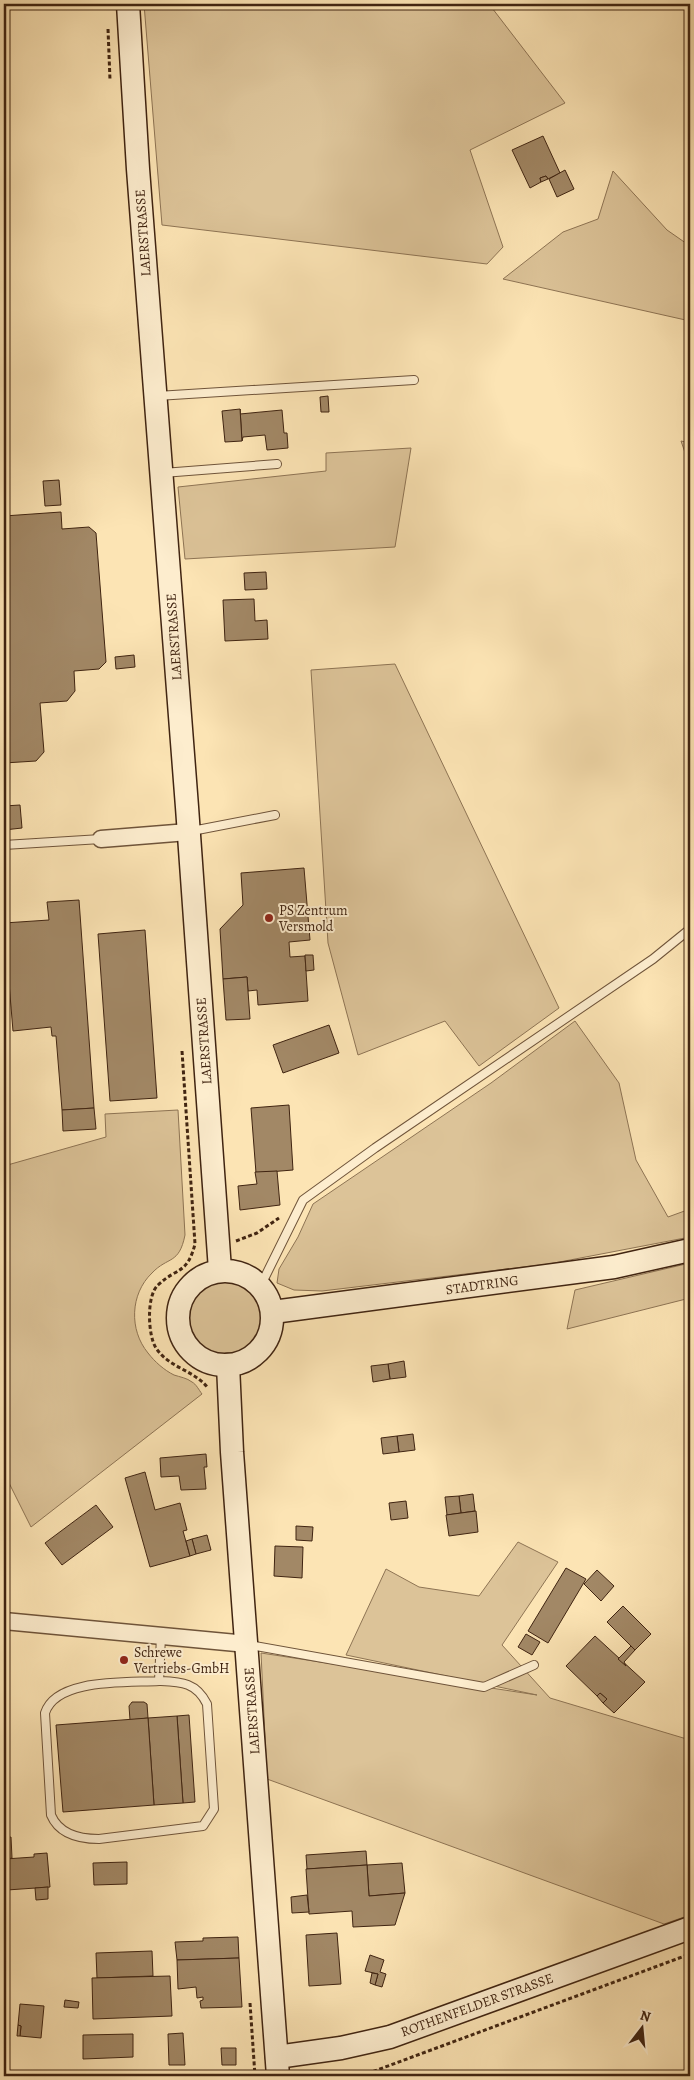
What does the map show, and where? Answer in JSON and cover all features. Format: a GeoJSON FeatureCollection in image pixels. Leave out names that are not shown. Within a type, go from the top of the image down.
{"type":"FeatureCollection","features":[{"type":"Feature","properties":{"kind":"main road","name":"LAERSTRASSE"},"geometry":{"type":"LineString","coordinates":[[128,4],[138,178],[220,1270]]}},
{"type":"Feature","properties":{"kind":"main road","name":"STADTRING"},"geometry":{"type":"LineString","coordinates":[[273,1312],[614,1267],[690,1250]]}},
{"type":"Feature","properties":{"kind":"main road"},"geometry":{"type":"LineString","coordinates":[[220,1270],[243,1274],[261,1285],[270,1299],[273,1312],[270,1334],[262,1350],[246,1361],[228,1365],[215,1364],[202,1359],[191,1351],[183,1340],[178,1314],[182,1298],[191,1284],[204,1275],[220,1270]]}},
{"type":"Feature","properties":{"kind":"main road","name":"LAERSTRASSE"},"geometry":{"type":"LineString","coordinates":[[228,1365],[232,1452],[278,2067]]}},
{"type":"Feature","properties":{"kind":"main road","name":"ROTHENFELDER STRASSE"},"geometry":{"type":"LineString","coordinates":[[278,2067],[341,2048],[390,2037],[690,1928]]}},
{"type":"Feature","properties":{"kind":"street"},"geometry":{"type":"LineString","coordinates":[[101,839],[188,832]]}},
{"type":"Feature","properties":{"kind":"street"},"geometry":{"type":"LineString","coordinates":[[4,1621],[247,1644]]}},
{"type":"Feature","properties":{"kind":"lane"},"geometry":{"type":"LineString","coordinates":[[155,396],[414,380]]}},
{"type":"Feature","properties":{"kind":"lane"},"geometry":{"type":"LineString","coordinates":[[161,473],[277,464]]}},
{"type":"Feature","properties":{"kind":"lane"},"geometry":{"type":"LineString","coordinates":[[188,832],[276,815]]}},
{"type":"Feature","properties":{"kind":"lane"},"geometry":{"type":"LineString","coordinates":[[4,845],[101,839]]}},
{"type":"Feature","properties":{"kind":"lane"},"geometry":{"type":"LineString","coordinates":[[261,1285],[303,1200],[375,1148],[653,959],[690,928]]}},
{"type":"Feature","properties":{"kind":"lane"},"geometry":{"type":"LineString","coordinates":[[159,1681],[161,1636]]}},
{"type":"Feature","properties":{"kind":"lane"},"geometry":{"type":"LineString","coordinates":[[247,1644],[484,1687],[534,1665]]}},
{"type":"Feature","properties":{"kind":"lane"},"geometry":{"type":"LineString","coordinates":[[159,1681],[182,1682],[192,1686],[202,1693],[207,1704],[214,1809],[209,1821],[204,1826],[99,1839],[86,1839],[63,1830],[54,1824],[50,1815],[45,1713],[47,1706],[63,1692],[78,1687],[159,1681]]}},
{"type":"Feature","properties":{"kind":"path"},"geometry":{"type":"LineString","coordinates":[[110,20],[107,36],[111,85]]}},
{"type":"Feature","properties":{"kind":"path"},"geometry":{"type":"LineString","coordinates":[[182,1049],[195,1244],[191,1259],[183,1269],[157,1286],[153,1295],[150,1336],[166,1359],[196,1375],[210,1390]]}},
{"type":"Feature","properties":{"kind":"path"},"geometry":{"type":"LineString","coordinates":[[195,1244],[240,1241],[257,1234],[303,1200]]}},
{"type":"Feature","properties":{"kind":"path"},"geometry":{"type":"LineString","coordinates":[[361,2076],[690,1954]]}},
{"type":"Feature","properties":{"kind":"path"},"geometry":{"type":"LineString","coordinates":[[250,1998],[255,2076]]}},
{"type":"Feature","properties":{"kind":"shaded area"},"geometry":{"type":"Polygon","coordinates":[[[144,4],[489,4],[565,103],[470,150],[503,247],[487,264],[162,225],[144,4]]]}},
{"type":"Feature","properties":{"kind":"shaded area"},"geometry":{"type":"Polygon","coordinates":[[[613,171],[667,230],[690,246],[690,321],[503,279],[563,232],[598,219],[613,171]]]}},
{"type":"Feature","properties":{"kind":"shaded area"},"geometry":{"type":"Polygon","coordinates":[[[681,441],[690,443],[690,467],[681,441]]]}},
{"type":"Feature","properties":{"kind":"shaded area"},"geometry":{"type":"Polygon","coordinates":[[[411,448],[395,547],[185,559],[178,487],[326,471],[326,453],[411,448]]]}},
{"type":"Feature","properties":{"kind":"shaded area"},"geometry":{"type":"Polygon","coordinates":[[[395,664],[559,1008],[479,1066],[445,1021],[358,1055],[328,943],[311,670],[395,664]]]}},
{"type":"Feature","properties":{"kind":"shaded area"},"geometry":{"type":"Polygon","coordinates":[[[575,1021],[619,1083],[636,1160],[668,1217],[690,1209],[690,1237],[549,1264],[322,1291],[294,1290],[277,1283],[279,1269],[298,1237],[313,1204],[491,1083],[575,1021]]]}},
{"type":"Feature","properties":{"kind":"shaded area"},"geometry":{"type":"Polygon","coordinates":[[[178,1110],[185,1235],[183,1245],[176,1256],[152,1273],[139,1291],[136,1301],[135,1323],[142,1344],[154,1360],[170,1373],[193,1383],[202,1394],[31,1527],[4,1473],[4,1166],[106,1137],[105,1114],[178,1110]]]}},
{"type":"Feature","properties":{"kind":"shaded area"},"geometry":{"type":"Polygon","coordinates":[[[690,1263],[690,1298],[567,1329],[575,1290],[690,1263]]]}},
{"type":"Feature","properties":{"kind":"shaded area"},"geometry":{"type":"Polygon","coordinates":[[[224,1280],[239,1283],[252,1291],[260,1304],[263,1319],[260,1334],[252,1347],[239,1355],[224,1358],[209,1355],[196,1347],[188,1334],[185,1319],[188,1304],[196,1291],[209,1283],[224,1280]]]}},
{"type":"Feature","properties":{"kind":"shaded area"},"geometry":{"type":"Polygon","coordinates":[[[518,1542],[558,1562],[502,1645],[550,1698],[690,1740],[690,1915],[664,1924],[267,1779],[261,1653],[537,1695],[346,1655],[386,1569],[419,1587],[479,1596],[518,1542]]]}},
{"type":"Feature","properties":{"kind":"building"},"geometry":{"type":"Polygon","coordinates":[[[4,4],[19,4],[19,5],[4,6],[4,4]]]}},
{"type":"Feature","properties":{"kind":"building"},"geometry":{"type":"Polygon","coordinates":[[[543,136],[560,173],[548,179],[546,176],[540,178],[541,182],[530,188],[512,150],[543,136]]]}},
{"type":"Feature","properties":{"kind":"building"},"geometry":{"type":"Polygon","coordinates":[[[565,170],[574,189],[557,197],[549,179],[565,170]]]}},
{"type":"Feature","properties":{"kind":"building"},"geometry":{"type":"Polygon","coordinates":[[[546,176],[548,179],[541,182],[540,178],[546,176]]]}},
{"type":"Feature","properties":{"kind":"building"},"geometry":{"type":"Polygon","coordinates":[[[328,396],[329,412],[321,412],[320,397],[328,396]]]}},
{"type":"Feature","properties":{"kind":"building"},"geometry":{"type":"Polygon","coordinates":[[[240,409],[242,441],[225,442],[222,411],[240,409]]]}},
{"type":"Feature","properties":{"kind":"building"},"geometry":{"type":"Polygon","coordinates":[[[282,410],[284,433],[287,433],[288,448],[267,450],[265,435],[243,437],[242,441],[240,414],[282,410]]]}},
{"type":"Feature","properties":{"kind":"building"},"geometry":{"type":"Polygon","coordinates":[[[59,480],[61,505],[45,506],[43,481],[59,480]]]}},
{"type":"Feature","properties":{"kind":"building"},"geometry":{"type":"Polygon","coordinates":[[[61,512],[62,529],[89,527],[96,533],[106,662],[99,669],[74,671],[75,691],[67,701],[40,703],[44,752],[36,761],[4,763],[4,516],[61,512]]]}},
{"type":"Feature","properties":{"kind":"building"},"geometry":{"type":"Polygon","coordinates":[[[266,572],[267,589],[245,590],[244,573],[266,572]]]}},
{"type":"Feature","properties":{"kind":"building"},"geometry":{"type":"Polygon","coordinates":[[[254,599],[255,621],[267,620],[268,639],[225,641],[223,600],[254,599]]]}},
{"type":"Feature","properties":{"kind":"building"},"geometry":{"type":"Polygon","coordinates":[[[134,655],[135,667],[116,669],[115,657],[134,655]]]}},
{"type":"Feature","properties":{"kind":"building"},"geometry":{"type":"Polygon","coordinates":[[[20,805],[22,828],[4,830],[4,806],[20,805]]]}},
{"type":"Feature","properties":{"kind":"building"},"geometry":{"type":"Polygon","coordinates":[[[304,868],[310,940],[289,942],[290,957],[305,956],[308,1001],[258,1005],[257,990],[248,991],[247,977],[223,979],[220,929],[243,905],[241,873],[304,868]]]}},
{"type":"Feature","properties":{"kind":"building"},"geometry":{"type":"Polygon","coordinates":[[[79,900],[94,1108],[62,1110],[56,1036],[52,1036],[51,1027],[13,1031],[4,923],[49,920],[47,902],[79,900]]]}},
{"type":"Feature","properties":{"kind":"building"},"geometry":{"type":"Polygon","coordinates":[[[145,930],[157,1098],[110,1101],[98,934],[145,930]]]}},
{"type":"Feature","properties":{"kind":"building"},"geometry":{"type":"Polygon","coordinates":[[[305,955],[313,955],[314,970],[306,971],[305,955]]]}},
{"type":"Feature","properties":{"kind":"building"},"geometry":{"type":"Polygon","coordinates":[[[247,977],[250,1019],[226,1020],[223,979],[247,977]]]}},
{"type":"Feature","properties":{"kind":"building"},"geometry":{"type":"Polygon","coordinates":[[[329,1025],[339,1053],[283,1073],[273,1045],[329,1025]]]}},
{"type":"Feature","properties":{"kind":"building"},"geometry":{"type":"Polygon","coordinates":[[[289,1105],[293,1170],[256,1173],[251,1108],[289,1105]]]}},
{"type":"Feature","properties":{"kind":"building"},"geometry":{"type":"Polygon","coordinates":[[[94,1108],[96,1129],[63,1131],[62,1110],[94,1108]]]}},
{"type":"Feature","properties":{"kind":"building"},"geometry":{"type":"Polygon","coordinates":[[[277,1171],[280,1205],[240,1210],[238,1186],[257,1184],[255,1172],[277,1171]]]}},
{"type":"Feature","properties":{"kind":"building"},"geometry":{"type":"Polygon","coordinates":[[[404,1361],[406,1377],[390,1379],[388,1364],[404,1361]]]}},
{"type":"Feature","properties":{"kind":"building"},"geometry":{"type":"Polygon","coordinates":[[[388,1364],[390,1379],[373,1382],[371,1366],[388,1364]]]}},
{"type":"Feature","properties":{"kind":"building"},"geometry":{"type":"Polygon","coordinates":[[[413,1434],[415,1450],[399,1452],[397,1436],[413,1434]]]}},
{"type":"Feature","properties":{"kind":"building"},"geometry":{"type":"Polygon","coordinates":[[[397,1436],[399,1452],[383,1454],[381,1438],[397,1436]]]}},
{"type":"Feature","properties":{"kind":"building"},"geometry":{"type":"Polygon","coordinates":[[[206,1454],[207,1467],[204,1467],[206,1489],[181,1490],[179,1476],[161,1477],[160,1458],[206,1454]]]}},
{"type":"Feature","properties":{"kind":"building"},"geometry":{"type":"Polygon","coordinates":[[[145,1472],[155,1510],[180,1503],[187,1530],[183,1531],[190,1556],[150,1567],[125,1478],[145,1472]]]}},
{"type":"Feature","properties":{"kind":"building"},"geometry":{"type":"Polygon","coordinates":[[[473,1494],[475,1511],[461,1513],[459,1496],[473,1494]]]}},
{"type":"Feature","properties":{"kind":"building"},"geometry":{"type":"Polygon","coordinates":[[[459,1496],[461,1513],[447,1515],[445,1497],[459,1496]]]}},
{"type":"Feature","properties":{"kind":"building"},"geometry":{"type":"Polygon","coordinates":[[[406,1501],[408,1518],[391,1520],[389,1503],[406,1501]]]}},
{"type":"Feature","properties":{"kind":"building"},"geometry":{"type":"Polygon","coordinates":[[[96,1505],[113,1527],[62,1565],[45,1543],[96,1505]]]}},
{"type":"Feature","properties":{"kind":"building"},"geometry":{"type":"Polygon","coordinates":[[[476,1511],[478,1532],[449,1536],[446,1515],[476,1511]]]}},
{"type":"Feature","properties":{"kind":"building"},"geometry":{"type":"Polygon","coordinates":[[[296,1526],[313,1527],[312,1541],[296,1540],[296,1526]]]}},
{"type":"Feature","properties":{"kind":"building"},"geometry":{"type":"Polygon","coordinates":[[[207,1535],[211,1550],[196,1554],[192,1539],[207,1535]]]}},
{"type":"Feature","properties":{"kind":"building"},"geometry":{"type":"Polygon","coordinates":[[[192,1539],[196,1554],[190,1556],[186,1541],[192,1539]]]}},
{"type":"Feature","properties":{"kind":"building"},"geometry":{"type":"Polygon","coordinates":[[[275,1546],[303,1547],[302,1578],[274,1576],[275,1546]]]}},
{"type":"Feature","properties":{"kind":"building"},"geometry":{"type":"Polygon","coordinates":[[[566,1568],[586,1579],[548,1643],[528,1631],[566,1568]]]}},
{"type":"Feature","properties":{"kind":"building"},"geometry":{"type":"Polygon","coordinates":[[[597,1570],[614,1586],[601,1601],[584,1584],[597,1570]]]}},
{"type":"Feature","properties":{"kind":"building"},"geometry":{"type":"Polygon","coordinates":[[[623,1606],[651,1634],[635,1650],[607,1622],[623,1606]]]}},
{"type":"Feature","properties":{"kind":"building"},"geometry":{"type":"Polygon","coordinates":[[[526,1634],[540,1642],[532,1655],[518,1647],[526,1634]]]}},
{"type":"Feature","properties":{"kind":"building"},"geometry":{"type":"Polygon","coordinates":[[[595,1636],[645,1682],[614,1713],[603,1703],[607,1699],[600,1693],[597,1696],[566,1666],[595,1636]]]}},
{"type":"Feature","properties":{"kind":"building"},"geometry":{"type":"Polygon","coordinates":[[[631,1646],[635,1650],[624,1662],[626,1666],[618,1659],[631,1646]]]}},
{"type":"Feature","properties":{"kind":"building"},"geometry":{"type":"Polygon","coordinates":[[[600,1693],[607,1699],[603,1703],[597,1696],[600,1693]]]}},
{"type":"Feature","properties":{"kind":"building"},"geometry":{"type":"Polygon","coordinates":[[[132,1702],[144,1702],[147,1704],[148,1718],[130,1720],[129,1706],[132,1702]]]}},
{"type":"Feature","properties":{"kind":"building"},"geometry":{"type":"Polygon","coordinates":[[[189,1715],[195,1802],[183,1803],[177,1716],[189,1715]]]}},
{"type":"Feature","properties":{"kind":"building"},"geometry":{"type":"Polygon","coordinates":[[[177,1716],[183,1803],[154,1805],[148,1718],[177,1716]]]}},
{"type":"Feature","properties":{"kind":"building"},"geometry":{"type":"Polygon","coordinates":[[[148,1718],[154,1805],[63,1812],[56,1725],[148,1718]]]}},
{"type":"Feature","properties":{"kind":"building"},"geometry":{"type":"Polygon","coordinates":[[[11,1837],[12,1858],[4,1860],[4,1838],[11,1837]]]}},
{"type":"Feature","properties":{"kind":"building"},"geometry":{"type":"Polygon","coordinates":[[[366,1851],[367,1865],[307,1869],[306,1855],[366,1851]]]}},
{"type":"Feature","properties":{"kind":"building"},"geometry":{"type":"Polygon","coordinates":[[[47,1853],[50,1887],[7,1890],[5,1859],[34,1857],[34,1854],[47,1853]]]}},
{"type":"Feature","properties":{"kind":"building"},"geometry":{"type":"Polygon","coordinates":[[[127,1862],[127,1884],[94,1885],[93,1863],[127,1862]]]}},
{"type":"Feature","properties":{"kind":"building"},"geometry":{"type":"Polygon","coordinates":[[[402,1863],[405,1893],[369,1896],[367,1865],[402,1863]]]}},
{"type":"Feature","properties":{"kind":"building"},"geometry":{"type":"Polygon","coordinates":[[[367,1865],[369,1896],[405,1893],[395,1925],[353,1927],[352,1911],[309,1914],[306,1869],[367,1865]]]}},
{"type":"Feature","properties":{"kind":"building"},"geometry":{"type":"Polygon","coordinates":[[[48,1887],[48,1899],[36,1900],[35,1888],[48,1887]]]}},
{"type":"Feature","properties":{"kind":"building"},"geometry":{"type":"Polygon","coordinates":[[[307,1895],[309,1912],[292,1913],[291,1897],[307,1895]]]}},
{"type":"Feature","properties":{"kind":"building"},"geometry":{"type":"Polygon","coordinates":[[[337,1933],[341,1984],[309,1986],[306,1935],[337,1933]]]}},
{"type":"Feature","properties":{"kind":"building"},"geometry":{"type":"Polygon","coordinates":[[[238,1937],[239,1958],[177,1960],[175,1942],[203,1941],[203,1938],[238,1937]]]}},
{"type":"Feature","properties":{"kind":"building"},"geometry":{"type":"Polygon","coordinates":[[[152,1951],[153,1976],[97,1978],[96,1953],[152,1951]]]}},
{"type":"Feature","properties":{"kind":"building"},"geometry":{"type":"Polygon","coordinates":[[[370,1955],[384,1960],[380,1972],[386,1974],[382,1987],[375,1985],[378,1974],[365,1971],[370,1955]]]}},
{"type":"Feature","properties":{"kind":"building"},"geometry":{"type":"Polygon","coordinates":[[[239,1958],[242,2007],[201,2008],[200,2001],[203,2000],[203,1997],[197,1998],[196,1987],[178,1989],[177,1960],[239,1958]]]}},
{"type":"Feature","properties":{"kind":"building"},"geometry":{"type":"Polygon","coordinates":[[[372,1973],[378,1974],[375,1985],[370,1983],[372,1973]]]}},
{"type":"Feature","properties":{"kind":"building"},"geometry":{"type":"Polygon","coordinates":[[[170,1976],[172,2016],[93,2019],[92,1978],[170,1976]]]}},
{"type":"Feature","properties":{"kind":"building"},"geometry":{"type":"Polygon","coordinates":[[[65,2000],[79,2002],[78,2008],[64,2007],[65,2000]]]}},
{"type":"Feature","properties":{"kind":"building"},"geometry":{"type":"Polygon","coordinates":[[[20,2004],[44,2006],[41,2038],[20,2036],[21,2026],[18,2025],[20,2004]]]}},
{"type":"Feature","properties":{"kind":"building"},"geometry":{"type":"Polygon","coordinates":[[[18,2025],[21,2026],[20,2036],[17,2036],[18,2025]]]}},
{"type":"Feature","properties":{"kind":"building"},"geometry":{"type":"Polygon","coordinates":[[[183,2033],[185,2065],[169,2065],[168,2034],[183,2033]]]}},
{"type":"Feature","properties":{"kind":"building"},"geometry":{"type":"Polygon","coordinates":[[[133,2034],[133,2057],[83,2059],[83,2035],[133,2034]]]}},
{"type":"Feature","properties":{"kind":"building"},"geometry":{"type":"Polygon","coordinates":[[[221,2048],[236,2048],[236,2065],[222,2065],[221,2048]]]}},
{"type":"Feature","properties":{"kind":"place","name":"PS Zentrum Versmold"},"geometry":{"type":"Point","coordinates":[269,918]}},
{"type":"Feature","properties":{"kind":"place","name":"Schrewe Vertriebs-GmbH"},"geometry":{"type":"Point","coordinates":[124,1660]}}]}
